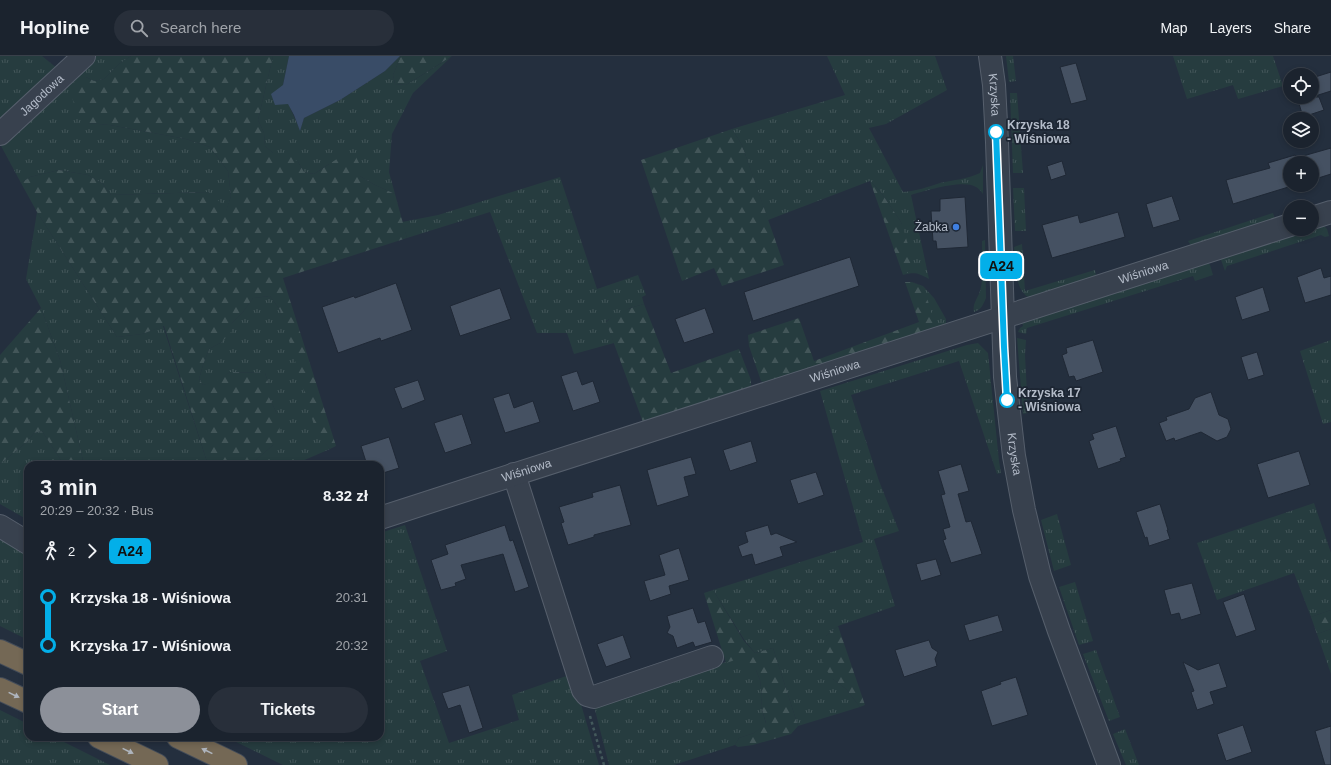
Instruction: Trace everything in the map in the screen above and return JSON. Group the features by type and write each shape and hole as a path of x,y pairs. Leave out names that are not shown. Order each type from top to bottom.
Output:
{"highway":[{"path":"0,651 24,662"},
{"path":"0,689 24,700"},
{"path":"107,741 157,765"},
{"path":"186,741 236,765"}],"street":[{"name":"Jagodowa","path":"0,134 84,56"},
{"name":"Krzyska","path":"990,56 994,85 997,142 1005,377 1011,436 1018,480 1031,543 1040,576 1109,765"},
{"path":"1319,216 1331,212"},
{"name":"Wiśniowa","path":"384,517 1283,227"},
{"path":"514,474 583,690 587,695 594,697 712,657"},
{"path":"0,526 24,541"}],"path":[{"path":"587,695 588,708 604,765"}],"green space":[{"path":"0,56 42,56 58,69 0,124"},
{"path":"92,56 131,56 119,64 104,79 94,81 86,77 88,123 110,125 186,139 210,147 228,171 231,196 226,212 208,192 111,195 103,184 88,175 59,170 30,177 21,183 0,144"},
{"path":"131,56 273,56 258,120 264,133 265,146 273,153 286,153 298,162 304,172 314,174 346,153 355,155 360,165 360,176 395,194 407,238 283,278 336,446 330,449 320,437 314,425 280,310 270,296 253,298 243,312 232,323 231,332 222,342 209,349 199,379 203,385 216,381 230,372 265,373 269,385 269,397 277,414 280,432 273,445 256,461 207,461 164,326 142,334 117,337 37,212 21,183 30,177 59,170 88,175 103,184 111,195 208,192 221,203 226,211 231,196 228,171 210,147 186,139 110,125 88,123 76,110 71,94 75,76 86,77 94,81 104,79 119,64"},
{"path":"273,56 289,56 283,85 288,103 300,130 304,118 340,100 385,71 400,56 393,75 395,84 406,85 451,57 413,93 392,134 389,172 395,194 360,176 360,165 329,164 314,174 304,172 298,162 273,153 265,146 264,133 258,120"},
{"path":"401,56 452,56 406,85 395,84 393,75"},
{"path":"827,56 935,56 947,90 886,124 869,128 903,192 917,190 975,175 980,173 983,165 983,194 976,187 962,184 944,186 911,195 929,279 922,275 916,274 903,275 910,270 901,222 880,191 870,181 768,220 742,145 732,129 845,95"},
{"path":"1006,56 1013,56 1016,81 1009,82"},
{"path":"1173,56 1273,56 1283,86 1238,99 1233,85 1187,99"},
{"path":"1010,93 1017,93 1023,173 1013,173"},
{"path":"732,129 742,145 784,265 722,286 714,268 682,281 641,160"},
{"path":"560,177 597,289 638,275 646,295 642,297 644,304 630,308 606,321 614,343 574,354 567,333 537,333 490,212 407,238 402,222 438,215"},
{"path":"870,181 880,191 901,222 911,254 910,270 903,275"},
{"path":"1013,188 1024,188 1026,231 1015,231"},
{"path":"37,212 117,337 142,334 163,326 207,461 83,461 60,360 41,308 26,279"},
{"path":"1273,213 1276,222 1194,250 1188,241"},
{"path":"1322,224 1327,229 1329,236 1319,236 1319,225"},
{"path":"1285,236 1318,236 1227,266 1225,271 1220,257"},
{"path":"985,240 986,298 980,309 974,312 974,304 981,286 982,241"},
{"path":"1022,244 1025,291 1095,270 1097,281 1033,300 1022,291 1017,277 1014,247"},
{"path":"1206,261 1210,265 1213,275 1195,281 1193,276 1027,328 1026,334 1018,332 1023,326 1022,321"},
{"path":"905,282 912,282 919,285 928,301 933,319 932,333 769,384 761,381 749,346 748,335 799,318 814,361 919,322"},
{"path":"912,282 923,286 934,298 946,319 946,328 932,333 919,285"},
{"path":"270,296 280,310 326,444 330,449 302,461 256,461 273,445 277,414 269,397 269,385 265,373 230,372 216,382 203,385 199,379 209,349 222,342 232,323 243,312 253,298"},
{"path":"644,304 671,373 739,349 751,380 751,389 644,425 606,322 619,313"},
{"path":"41,308 60,360 83,461 61,461 42,431 34,433 27,442 0,464 0,355"},
{"path":"1017,338 1026,340 1025,355 1028,413 1023,414"},
{"path":"1331,340 1331,422 1323,424 1300,351"},
{"path":"978,343 988,353 1001,473 997,474 959,361 851,395 879,481 899,531 874,539 895,606 838,626 826,636 833,679 846,689 860,707 798,726 773,648 755,653 745,641 713,590 863,542 820,391 967,345"},
{"path":"42,431 61,461 24,461 24,518 0,504 0,464 27,442 34,433"},
{"path":"1314,503 1331,553 1331,610 1311,617 1294,573 1217,600 1197,543"},
{"path":"1057,514 1071,565 1054,571 1041,520"},
{"path":"405,525 447,651 420,661 449,743 519,720 512,695 572,674 599,765 283,765 234,741 384,741 384,532"},
{"path":"0,540 24,551 24,638 0,626"},
{"path":"1075,582 1093,641 1079,645 1059,587"},
{"path":"713,590 744,641 755,653 773,648 798,726 791,734 753,745 738,747 735,745 739,738 754,733 766,723 761,706 762,696 760,680 756,670 746,665 744,657 726,663 704,593"},
{"path":"1331,610 1331,629 1317,634 1311,617"},
{"path":"838,626 865,705 860,707 846,689 833,679 824,667 821,651 826,636"},
{"path":"1331,629 1331,674 1317,634"},
{"path":"1096,650 1120,717 1109,721 1083,654"},
{"path":"744,656 756,670 760,680 762,696 761,706 766,724 754,733 739,738 735,745 674,765 609,765 594,706"},
{"path":"0,710 24,722 24,741 62,741 110,765 0,765"},
{"path":"1125,729 1139,765 1126,765 1113,734"}],"water":[{"path":"289,56 400,56 385,71 340,100 304,118 300,131 288,104 275,105 271,94 283,85"}],"building":[{"path":"1076,63 1087,100 1071,104 1060,67"},
{"path":"1331,72 1331,91 1319,95 1319,76"},
{"path":"1319,97 1324,110 1318,112 1302,112 1299,104 1319,104"},
{"path":"1331,148 1331,174 1319,178 1319,156 1303,156"},
{"path":"1283,159 1283,189 1233,204 1226,180 1270,168 1268,163"},
{"path":"1062,161 1066,175 1051,180 1047,166"},
{"path":"1172,196 1180,220 1153,228 1146,204"},
{"path":"965,197 968,247 937,249 936,241 933,241 931,211 940,211 940,199"},
{"path":"1118,212 1125,237 1052,258 1042,225 1078,215 1080,223"},
{"path":"850,257 859,286 753,321 744,292"},
{"path":"1321,268 1324,278 1331,276 1331,295 1305,303 1297,277"},
{"path":"396,283 412,330 381,341 380,338 338,353 322,307 354,296 355,298"},
{"path":"1263,287 1270,311 1242,320 1235,297"},
{"path":"500,288 511,319 460,336 450,306"},
{"path":"705,308 714,333 684,343 675,319"},
{"path":"1093,340 1103,372 1076,381 1074,376 1069,377 1062,355 1067,353 1066,348"},
{"path":"1257,352 1264,375 1248,380 1241,357"},
{"path":"577,371 582,385 593,381 600,402 573,411 561,376"},
{"path":"418,380 425,400 402,409 394,388"},
{"path":"1211,392 1219,415 1228,419 1231,429 1227,437 1217,441 1201,432 1175,441 1174,438 1166,441 1159,423 1167,420 1166,417 1189,409 1195,398"},
{"path":"509,393 514,408 533,401 540,422 505,433 493,398"},
{"path":"462,414 472,444 445,453 434,423"},
{"path":"1116,426 1126,457 1120,459 1121,461 1098,469 1089,441 1094,439 1092,434"},
{"path":"389,437 399,468 384,473 384,461 366,461 361,446"},
{"path":"751,441 757,462 730,471 723,450"},
{"path":"1299,451 1310,485 1268,498 1257,464"},
{"path":"691,457 696,474 684,477 689,496 657,506 647,470"},
{"path":"961,464 969,491 958,494 966,522 971,521 982,554 951,563 943,540 946,539 943,529 950,527 941,495 945,494 938,471"},
{"path":"816,472 824,495 798,504 790,480"},
{"path":"620,485 631,525 594,535 594,537 568,545 561,523 564,522 559,507 593,497 592,493"},
{"path":"1160,504 1170,539 1149,546 1147,537 1145,538 1136,512"},
{"path":"505,525 510,541 513,540 529,587 515,592 503,554 461,565 466,579 455,583 456,586 441,590 431,560 448,554 445,545"},
{"path":"768,525 771,535 776,533 797,542 780,547 783,556 755,565 752,554 742,557 738,546 748,542 745,532"},
{"path":"679,548 689,580 669,586 671,594 650,601 644,581 665,575 659,555"},
{"path":"936,559 941,575 921,581 916,564"},
{"path":"1192,583 1201,614 1181,620 1179,613 1171,615 1164,590"},
{"path":"1244,594 1256,630 1236,637 1223,602"},
{"path":"693,608 698,623 705,621 712,642 695,647 693,642 677,648 673,636 667,633 670,627 667,616"},
{"path":"998,615 1003,631 969,641 964,625"},
{"path":"623,635 631,658 606,667 597,644"},
{"path":"929,640 932,648 938,652 935,659 937,666 904,677 895,650"},
{"path":"1183,662 1198,670 1219,663 1227,687 1210,692 1214,704 1197,710 1191,692 1194,691"},
{"path":"1016,677 1028,715 992,726 981,691 1001,684 1000,682"},
{"path":"469,685 483,728 469,733 460,705 448,709 442,693"},
{"path":"1243,725 1252,752 1226,761 1217,734"},
{"path":"1331,726 1331,765 1325,765 1315,731"}],"bus line":[{"name":"A24","path":"996,132 1007,400"}],"place":[{"name":"Krzyska 18 - Wiśniowa","path":"996,132"},
{"name":"Żabka","path":"956,227"},
{"name":"Krzyska 17 - Wiśniowa","path":"1007,400"}]}
